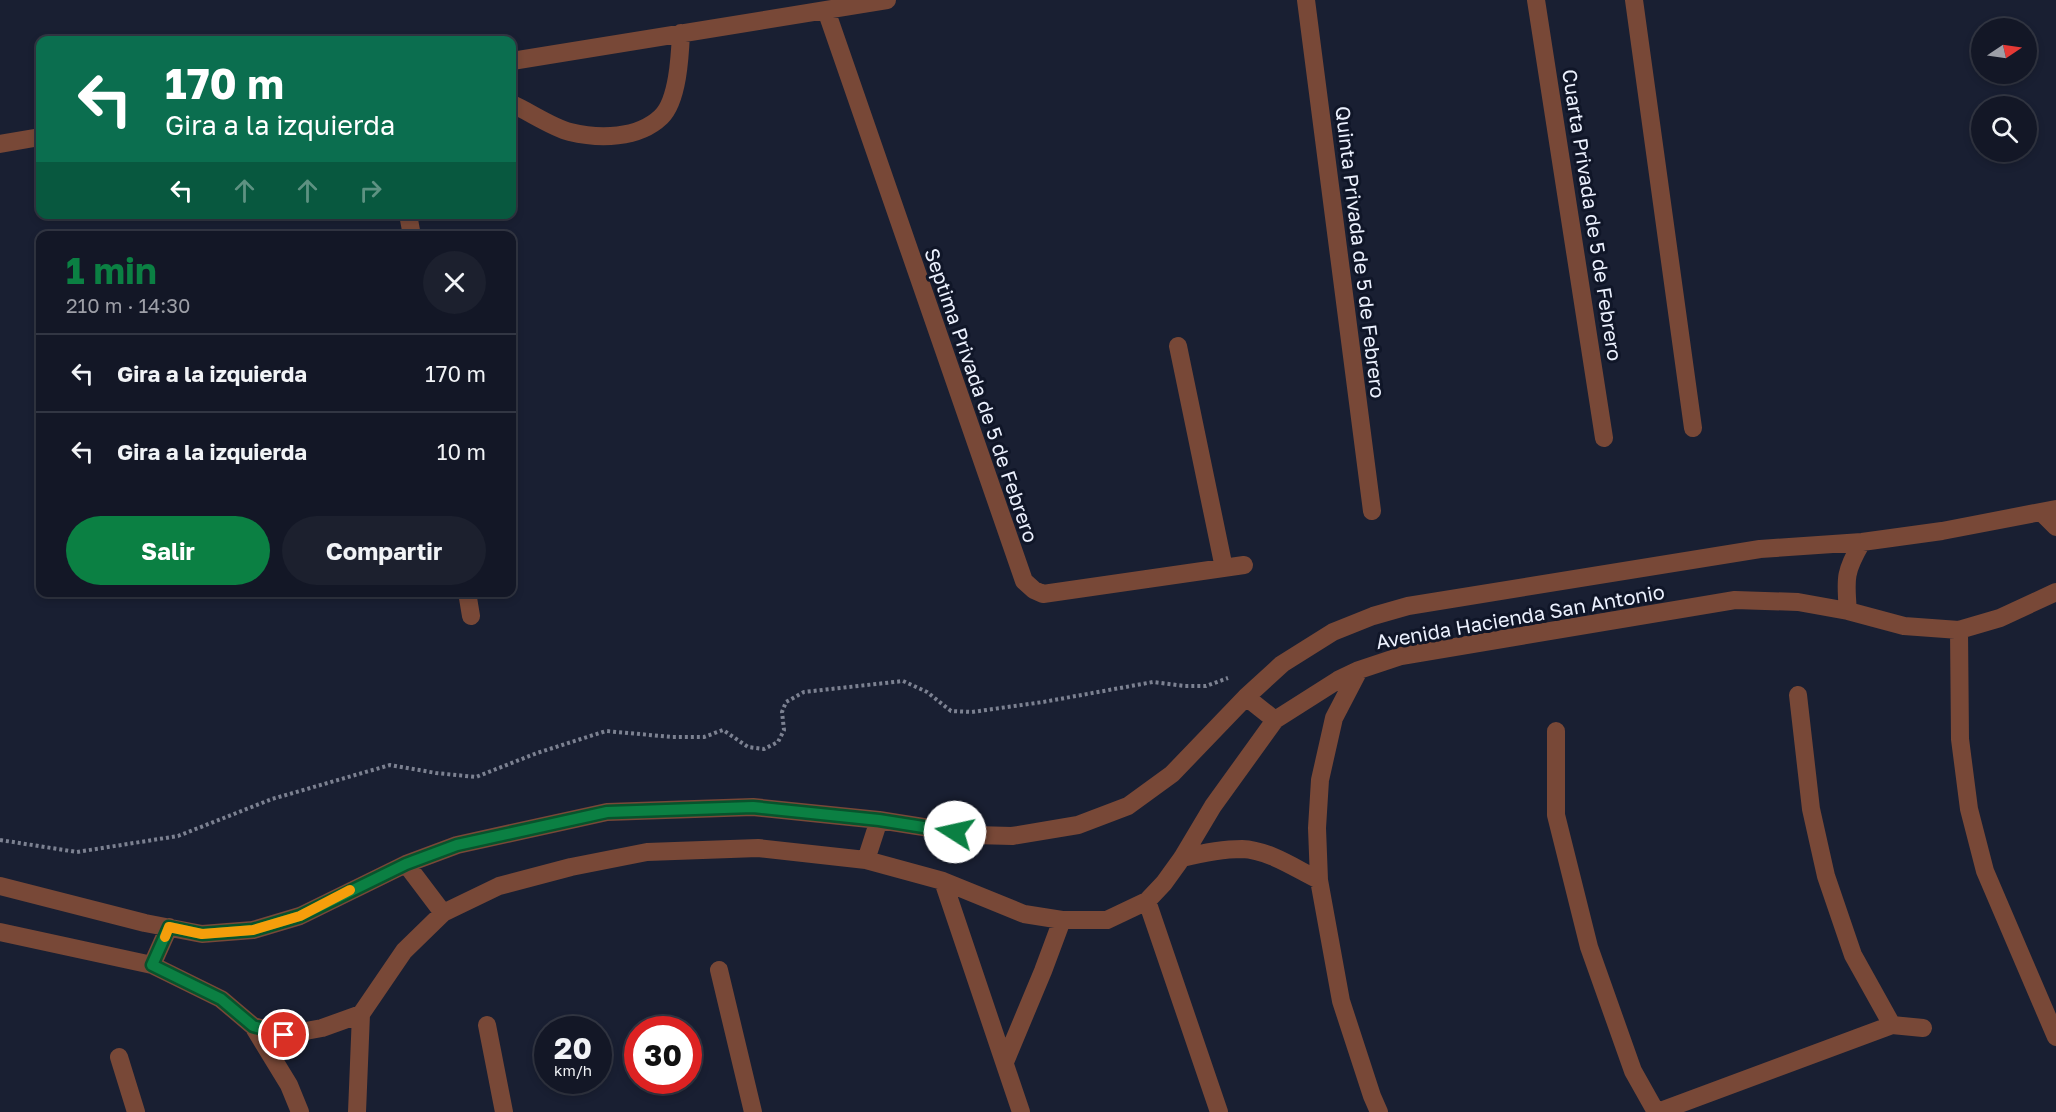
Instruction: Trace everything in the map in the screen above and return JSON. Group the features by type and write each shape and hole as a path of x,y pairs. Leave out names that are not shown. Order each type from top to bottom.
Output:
{"street":[{"path":"516,60 887,0"},
{"name":"Quinta Privada de 5 de Febrero","path":"1306,0 1372,511"},
{"name":"Cuarta Privada de 5 de Febrero","path":"1536,0 1604,438"},
{"path":"1634,0 1693,428"},
{"name":"Septima Privada de 5 de Febrero","path":"826,10 1024,581 1043,594 1244,565"},
{"path":"516,106 567,132 600,137 624,135 646,126 663,116 672,98 679,72 681,33"},
{"path":"0,144 36,138"},
{"path":"1178,346 1224,568"},
{"path":"2048,511 2056,528"},
{"name":"Avenida Hacienda San Antonio","path":"0,886 145,923 202,934 253,930 300,916 406,864 457,845 607,812 753,807 879,820 974,835 1012,837 1078,825 1128,806 1172,774 1246,697 1282,664 1333,632 1374,616 1408,606 1760,549 1862,542 1942,531 2048,511"},
{"path":"1848,611 1846,588 1849,564 1862,542"},
{"name":"Avenida Hacienda San Antonio","path":"361,1014 404,951 443,913 499,886 571,867 647,852 758,848 866,860 943,881 1024,914 1062,920 1107,920 1147,901 1182,858 1212,806 1275,720 1338,680 1359,670 1401,656 1735,600 1798,602 1848,611 1904,626 1959,630 2000,618 2056,592"},
{"path":"468,597 471,616"},
{"path":"1959,630 1960,739 1969,809 1984,871 2056,1037"},
{"path":"1359,670 1334,718 1320,780 1317,828 1319,880 1341,1001 1379,1112"},
{"path":"1798,695 1811,809 1826,876 1853,956 1892,1025"},
{"path":"1246,697 1275,720"},
{"path":"1556,731 1556,816 1589,947 1633,1071 1657,1112 1892,1025 1923,1028"},
{"path":"866,860 879,820"},
{"path":"1182,858 1214,851 1244,849 1272,857 1319,880"},
{"path":"406,864 443,913"},
{"path":"943,881 1021,1112"},
{"path":"1147,901 1219,1112"},
{"path":"1005,1062 1044,971 1062,920"},
{"path":"152,965 169,927"},
{"path":"0,932 152,965 221,999 253,1026 289,1085 300,1112"},
{"path":"719,970 753,1112"},
{"path":"253,1026 284,1035 322,1028 361,1014 357,1112"},
{"path":"487,1025 504,1112"},
{"path":"119,1057 136,1112"}],"path":[{"path":"0,840 77,852 178,836 272,799 390,765 476,777 537,753 606,731 636,732 672,738 704,737 723,730 748,747 764,749 778,742 784,730 782,712 786,702 804,692 903,681 927,692 951,711 972,712 1153,682 1206,686 1227,677 1246,697"}],"slow traffic":[{"path":"165,937 169,927 202,934 253,930 300,916 350,890"}],"route":[{"path":"284,1035 253,1026 221,999 152,965 169,927 202,934 253,930 300,916 406,864 457,845 607,812 753,807 879,820 955,832"}]}
